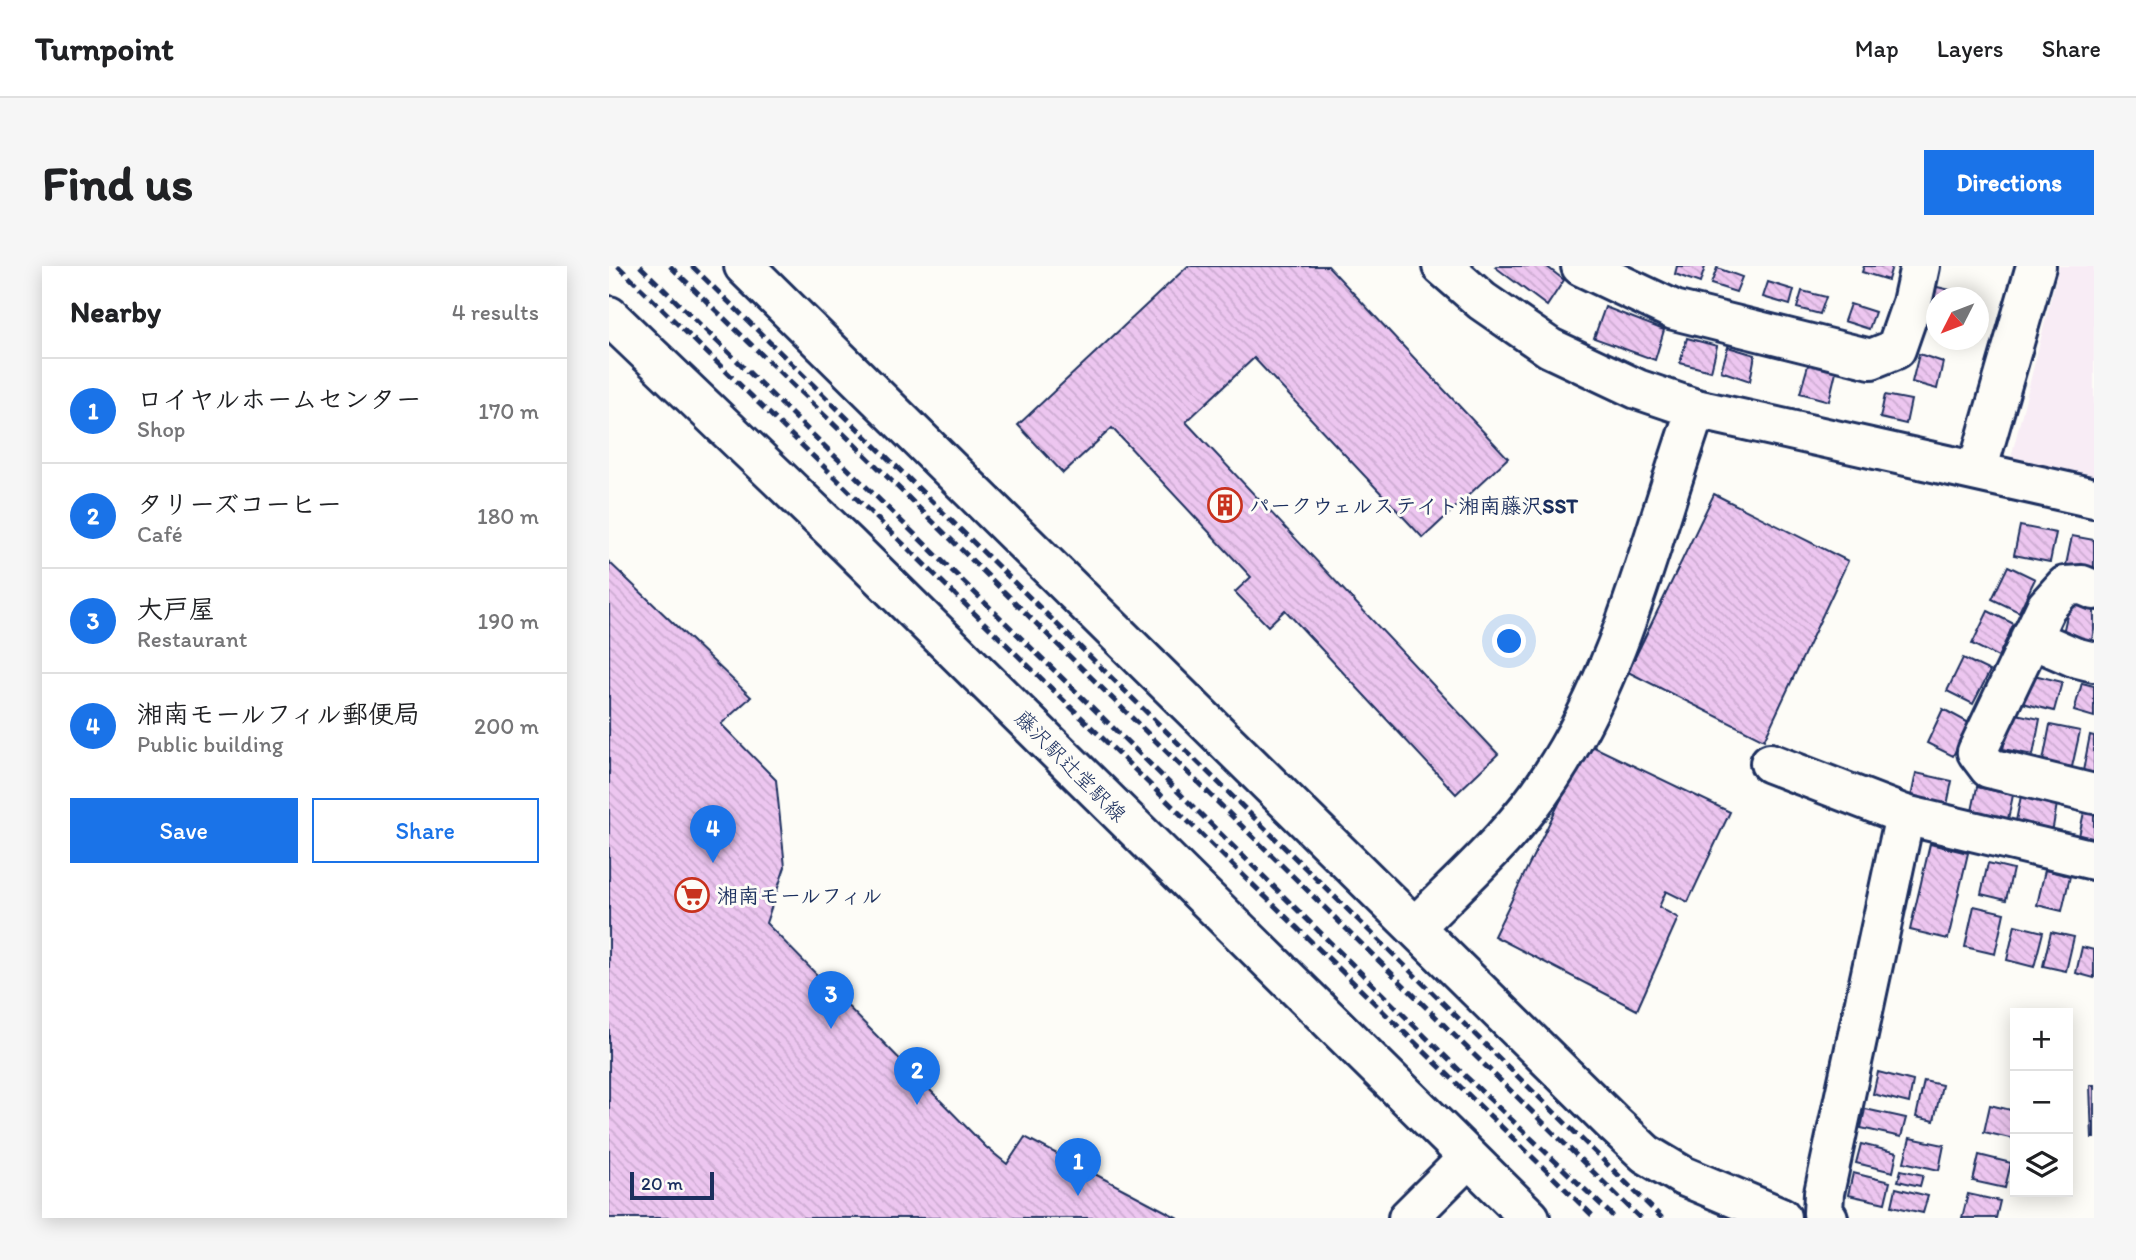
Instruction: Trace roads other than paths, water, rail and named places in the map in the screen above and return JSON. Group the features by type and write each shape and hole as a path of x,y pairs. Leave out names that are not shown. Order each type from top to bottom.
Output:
{"street":[{"path":"744,266 1646,1154 1683,1177 1779,1217 1832,1216 1824,1193 1905,814"},
{"path":"1442,266 1482,301 1550,348 1637,389 1696,409 2094,498"},
{"path":"1581,266 1674,310 1871,359 1896,349 1912,303 1920,266"},
{"path":"1977,471 2036,266"},
{"name":"藤沢駅辻堂駅線","path":"609,316 847,544 1530,1218"},
{"path":"1415,927 1512,827 1550,780 1584,721 1613,658 1636,594 1696,409"},
{"path":"2094,590 2082,585 2065,586 2046,607 1977,752 1989,768 2094,794"},
{"path":"2030,638 2074,657 2094,662"},
{"path":"1770,763 1905,814 2094,860"},
{"path":"1408,1218 1468,1158"}],"railway":[{"path":"618,266 1595,1218"},
{"path":"640,266 1457,1068 1615,1218"},
{"path":"670,266 1640,1218"},
{"path":"692,266 1662,1218"}],"place":[{"name":"パークウェルステイト湘南藤沢SST","path":"1225,505"},
{"name":"湘南モールフィル郵便局","path":"713,863"},
{"name":"湘南モールフィル","path":"692,895"},
{"name":"大戸屋","path":"831,1029"},
{"name":"タリーズコーヒー","path":"917,1105"},
{"name":"ロイヤルホームセンター","path":"1078,1196"}]}
